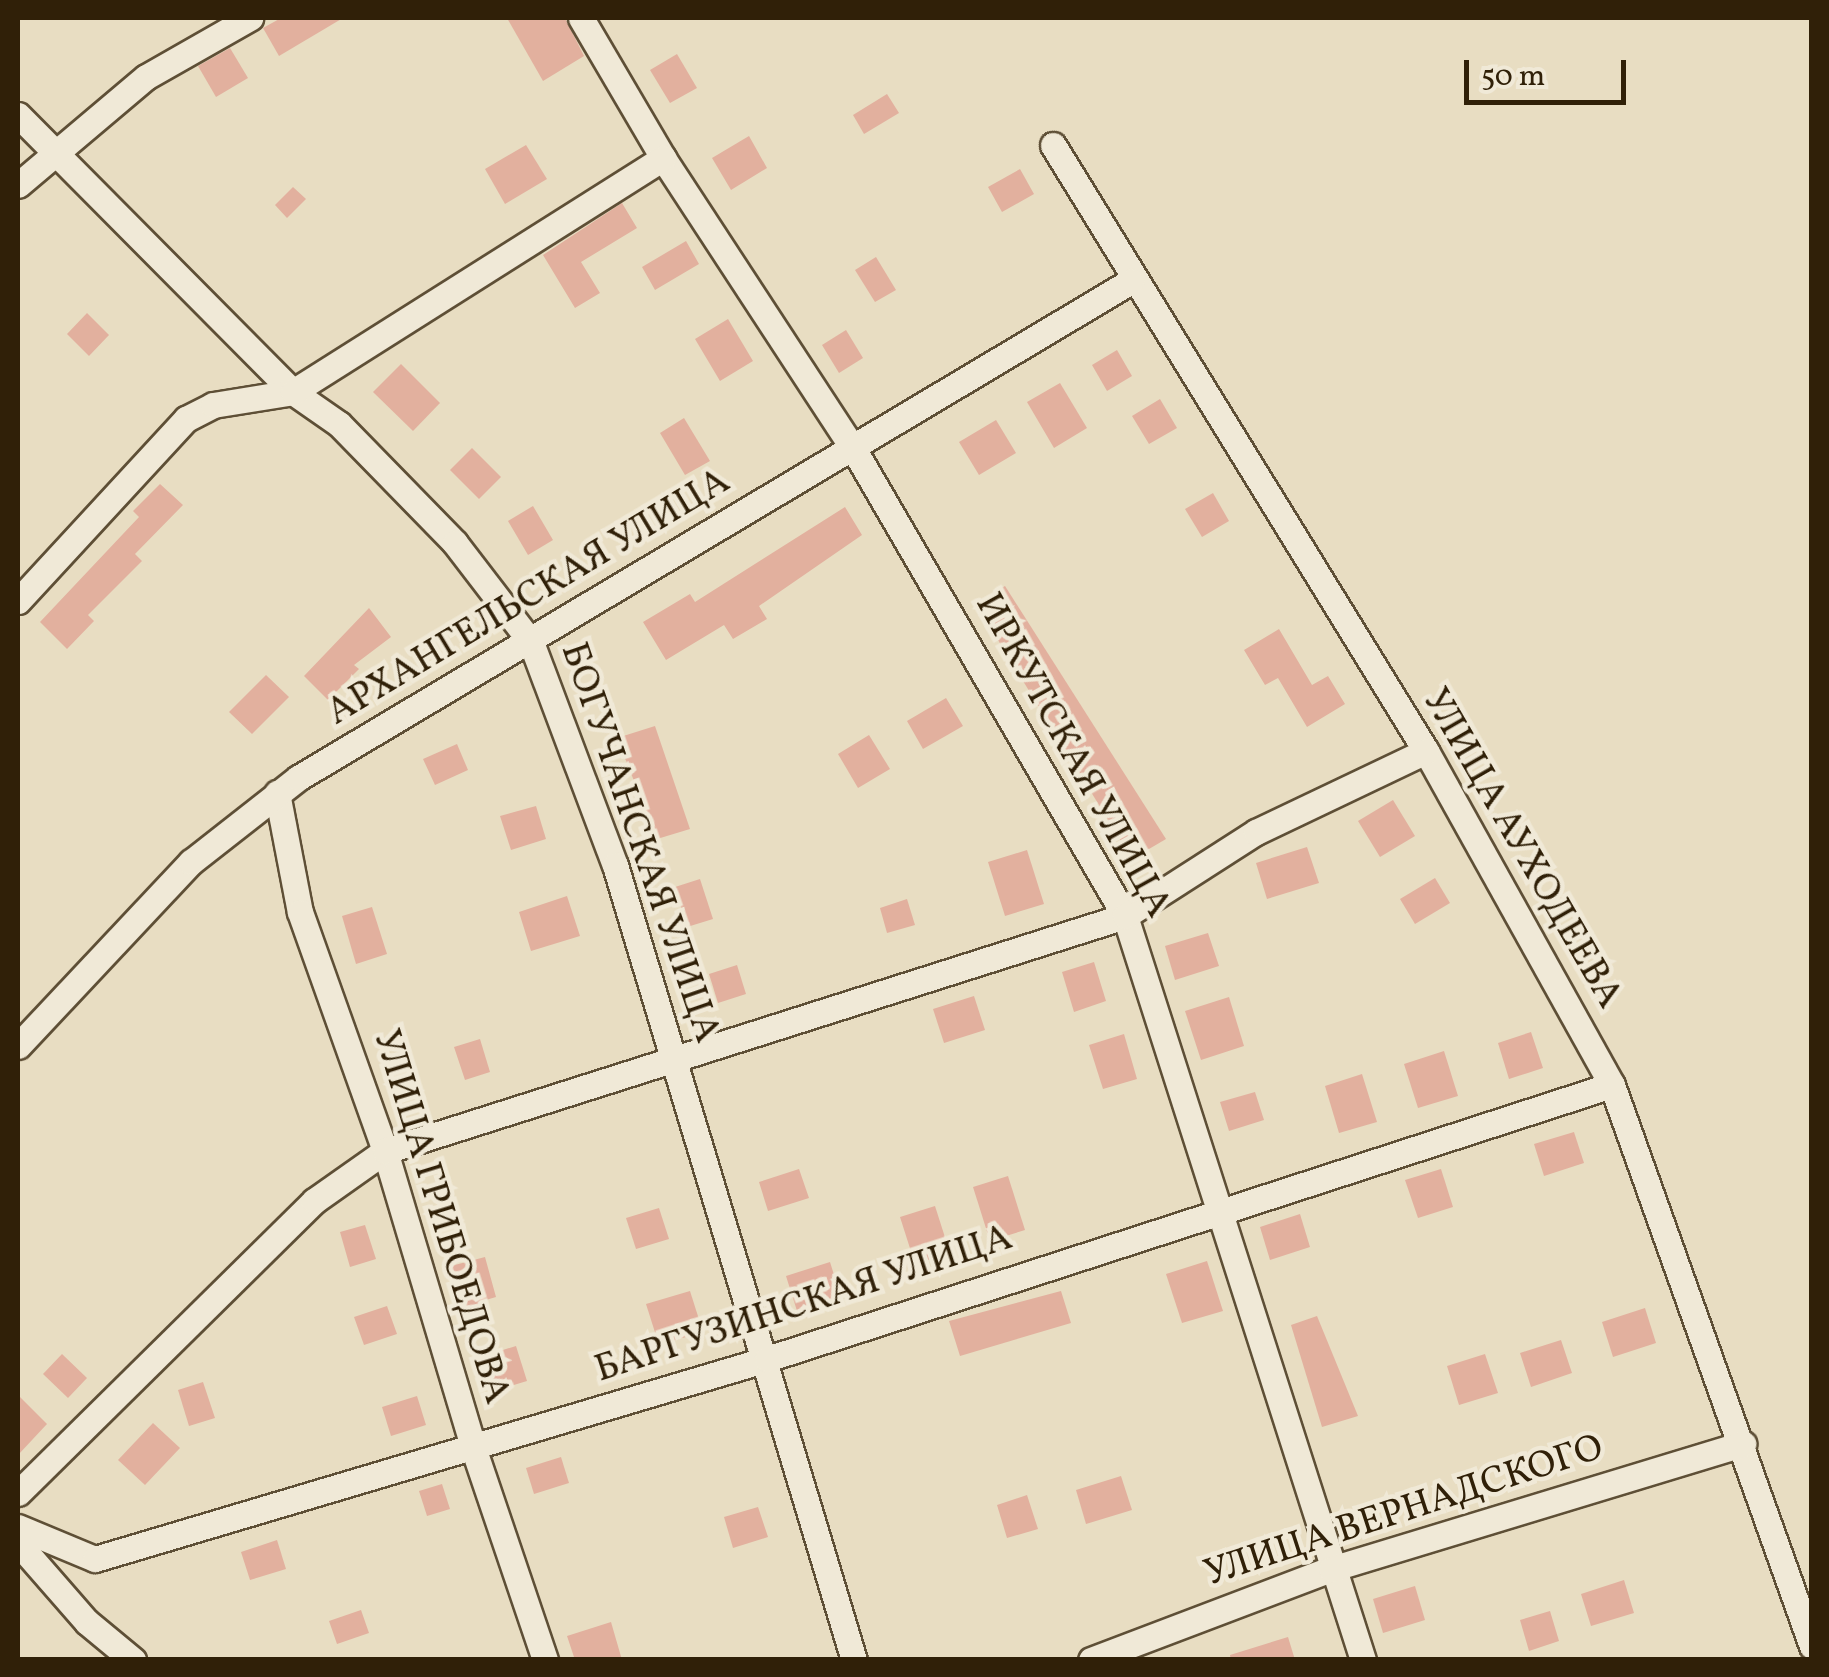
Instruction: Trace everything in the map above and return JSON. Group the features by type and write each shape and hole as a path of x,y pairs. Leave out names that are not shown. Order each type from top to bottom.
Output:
{"street":[{"path":"18,185 52,150 146,77 250,18"},
{"name":"ИРКУТСКАЯ УЛИЦА","path":"581,18 663,158 854,448 1125,916 1363,1660"},
{"name":"БОГУЧАНСКАЯ УЛИЦА","path":"18,116 293,392 339,424 455,543 532,642 615,866 768,1359 854,1660"},
{"name":"УЛИЦА АУХОДЕЕВА","path":"1053,144 1131,281 1426,752 1612,1085 1812,1646"},
{"path":"18,601 186,419 213,404 293,392 663,158"},
{"name":"АРХАНГЕЛЬСКАЯ УЛИЦА","path":"18,1046 191,862 277,793 1131,281"},
{"path":"18,1494 314,1201 385,1150 1125,916 1256,832 1426,752"},
{"name":"УЛИЦА ГРИБОЕДОВА","path":"277,793 300,912 385,1150 473,1448 545,1660"},
{"name":"БАРГУЗИНСКАЯ УЛИЦА","path":"18,1527 95,1560 768,1359 1612,1085"},
{"name":"УЛИЦА ВЕРНАДСКОГО","path":"1091,1660 1331,1569 1743,1444"},
{"path":"18,1544 87,1622 134,1660"}],"building":[{"path":"281,18 343,18 279,56 263,28"},
{"path":"507,18 565,18 584,56 543,81"},
{"path":"230,48 248,78 216,97 198,66"},
{"path":"677,54 697,88 670,103 650,70"},
{"path":"887,94 899,113 864,134 853,115"},
{"path":"749,136 767,168 731,190 712,158"},
{"path":"526,145 547,179 505,204 485,169"},
{"path":"1020,169 1034,194 1002,212 988,187"},
{"path":"293,187 306,199 287,218 275,205"},
{"path":"622,203 637,228 581,262 600,293 575,308 543,255"},
{"path":"686,241 699,264 655,290 642,267"},
{"path":"876,257 896,290 875,302 855,270"},
{"path":"87,313 109,335 89,356 67,334"},
{"path":"728,319 753,361 720,381 695,339"},
{"path":"846,330 863,358 839,373 822,345"},
{"path":"1117,350 1132,376 1107,391 1092,365"},
{"path":"401,364 440,403 413,431 373,392"},
{"path":"1060,383 1087,428 1054,448 1027,402"},
{"path":"1160,399 1177,428 1149,444 1132,416"},
{"path":"684,418 710,461 685,475 660,433"},
{"path":"996,420 1016,453 979,475 959,442"},
{"path":"472,448 501,477 479,499 450,470"},
{"path":"160,484 183,505 135,554 142,561 88,615 94,621 67,649 40,622 139,517 133,511"},
{"path":"1213,493 1229,521 1202,537 1185,509"},
{"path":"533,506 553,540 528,555 508,521"},
{"path":"845,507 862,535 759,606 767,619 733,639 724,625 666,660 643,622 690,594 695,602"},
{"path":"1005,586 1166,839 1132,859 976,604"},
{"path":"369,608 391,637 354,665 359,669 328,700 304,676"},
{"path":"1279,629 1312,685 1328,676 1345,704 1307,727 1278,678 1265,685 1244,650"},
{"path":"266,675 289,697 252,734 229,712"},
{"path":"946,698 963,726 923,749 907,721"},
{"path":"655,726 690,829 657,839 617,738"},
{"path":"869,735 890,769 858,788 838,754"},
{"path":"457,744 468,770 435,785 423,759"},
{"path":"1393,800 1415,836 1380,857 1358,821"},
{"path":"536,806 546,839 511,850 500,816"},
{"path":"1307,847 1319,883 1267,899 1256,863"},
{"path":"1027,850 1044,904 1005,916 988,862"},
{"path":"1435,878 1450,903 1415,924 1400,899"},
{"path":"700,879 713,919 687,927 675,887"},
{"path":"567,896 580,936 531,951 519,912"},
{"path":"907,899 915,925 887,933 880,908"},
{"path":"372,907 387,954 356,964 342,916"},
{"path":"1208,933 1219,966 1175,980 1165,946"},
{"path":"1094,962 1106,1001 1074,1012 1062,972"},
{"path":"737,965 746,994 718,1003 709,974"},
{"path":"974,996 985,1030 944,1043 933,1009"},
{"path":"1229,997 1244,1046 1201,1060 1185,1011"},
{"path":"1531,1032 1543,1068 1509,1079 1498,1043"},
{"path":"1124,1034 1137,1079 1103,1089 1089,1045"},
{"path":"480,1039 490,1072 465,1080 454,1047"},
{"path":"1444,1051 1458,1096 1418,1108 1404,1064"},
{"path":"1362,1074 1377,1122 1339,1133 1325,1086"},
{"path":"1255,1092 1264,1120 1229,1131 1220,1102"},
{"path":"1574,1132 1584,1163 1544,1176 1534,1144"},
{"path":"799,1169 809,1198 768,1211 759,1182"},
{"path":"1441,1169 1453,1207 1418,1218 1405,1180"},
{"path":"1008,1176 1025,1230 990,1241 973,1187"},
{"path":"935,1206 950,1253 915,1264 900,1217"},
{"path":"659,1208 669,1239 636,1249 626,1218"},
{"path":"1300,1214 1310,1247 1270,1260 1260,1227"},
{"path":"365,1225 376,1259 350,1267 340,1232"},
{"path":"485,1257 496,1297 479,1302 482,1313 465,1318 451,1266"},
{"path":"1207,1261 1223,1311 1182,1323 1166,1274"},
{"path":"830,1262 841,1297 797,1311 786,1276"},
{"path":"690,1291 703,1332 659,1345 646,1304"},
{"path":"1061,1291 1071,1323 960,1356 949,1321"},
{"path":"387,1306 397,1334 364,1345 354,1317"},
{"path":"1645,1308 1656,1343 1613,1357 1602,1322"},
{"path":"1317,1316 1358,1416 1322,1427 1291,1325"},
{"path":"1561,1340 1572,1373 1531,1387 1520,1353"},
{"path":"516,1346 527,1381 491,1392 480,1357"},
{"path":"62,1354 87,1378 68,1398 43,1374"},
{"path":"1485,1354 1498,1393 1459,1405 1447,1366"},
{"path":"203,1382 215,1418 189,1426 178,1390"},
{"path":"18,1395 47,1424 18,1455"},
{"path":"417,1396 426,1425 391,1436 382,1407"},
{"path":"153,1423 180,1448 145,1485 118,1460"},
{"path":"561,1457 569,1483 534,1494 526,1468"},
{"path":"1121,1476 1132,1510 1086,1524 1076,1490"},
{"path":"442,1484 450,1509 427,1516 419,1491"},
{"path":"1027,1495 1038,1529 1007,1538 997,1505"},
{"path":"758,1507 768,1537 733,1548 724,1517"},
{"path":"277,1540 286,1569 250,1580 241,1552"},
{"path":"1624,1580 1634,1613 1591,1626 1581,1594"},
{"path":"1415,1586 1425,1620 1383,1633 1373,1599"},
{"path":"361,1610 369,1633 337,1644 329,1621"},
{"path":"1550,1611 1559,1641 1529,1651 1520,1620"},
{"path":"611,1622 622,1660 575,1660 567,1636"},
{"path":"1288,1637 1295,1660 1231,1660 1230,1655"}]}
